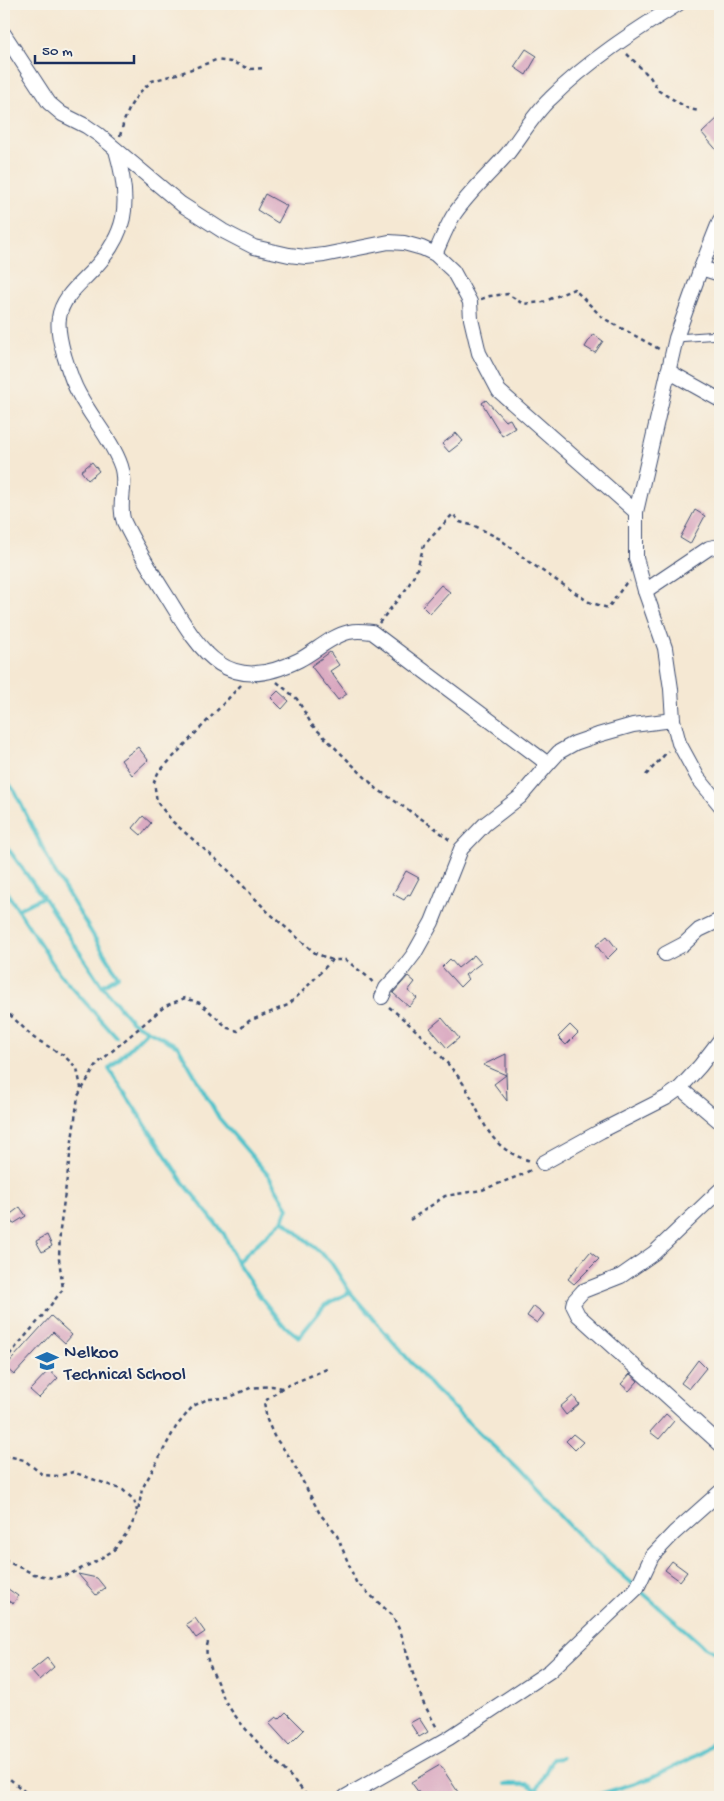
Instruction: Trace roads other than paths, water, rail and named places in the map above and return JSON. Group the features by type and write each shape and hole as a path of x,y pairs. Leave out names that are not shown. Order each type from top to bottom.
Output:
{"street":[{"path":"435,254 454,216 464,201 507,153 548,100 578,73 617,44 678,4"},
{"path":"4,34 55,110 86,126 189,210 228,234 254,247 306,257 389,242 404,243 435,254 453,271 470,302 471,319 479,353 499,391 636,512"},
{"path":"116,150 125,198 125,212 121,229 105,258 75,288 61,310 59,318 61,346 79,395 122,468 124,489 121,515 130,536 201,649 211,659 229,669 244,673 259,673 290,665 349,632 372,632 480,715 548,764"},
{"path":"720,220 676,338 636,512 636,558 667,657 673,720 679,743 698,778 720,805"},
{"path":"701,268 720,274"},
{"path":"668,371 720,400"},
{"path":"645,591 709,548 720,546"},
{"path":"382,997 386,988 414,954 432,922 461,849 485,824 520,797 559,752 575,743 633,725 673,720"},
{"path":"665,954 684,944 699,930 720,920"},
{"path":"543,1163 627,1116 666,1098 680,1088 720,1040"},
{"path":"680,1088 720,1122"},
{"path":"720,1190 654,1253 621,1276 583,1291 574,1301 573,1305 578,1315 720,1444"},
{"path":"345,1797 449,1738 550,1670 637,1588 652,1556 674,1533 720,1492"}],"lane":[{"path":"676,338 720,335"}],"waterway":[{"path":"4,777 15,792 54,871 118,976 102,986"},
{"path":"4,843 43,897 102,986 132,1022 178,1046 219,1118 268,1175 288,1208 283,1220"},
{"path":"4,888 59,973 116,1037"},
{"path":"18,909 43,897"},
{"path":"147,1031 109,1069 183,1182 224,1234 237,1262 281,1323 299,1337 325,1305 350,1292 434,1389 518,1470 583,1540 703,1646 720,1655"},
{"path":"237,1262 283,1220 330,1261 350,1292"},
{"path":"591,1797 651,1778 700,1754 720,1736"},
{"path":"533,1797 552,1759 561,1758"},
{"path":"505,1784 528,1784 546,1797"}],"place":[{"name":"Nelkoo Technical School","path":"47,1361"}]}
